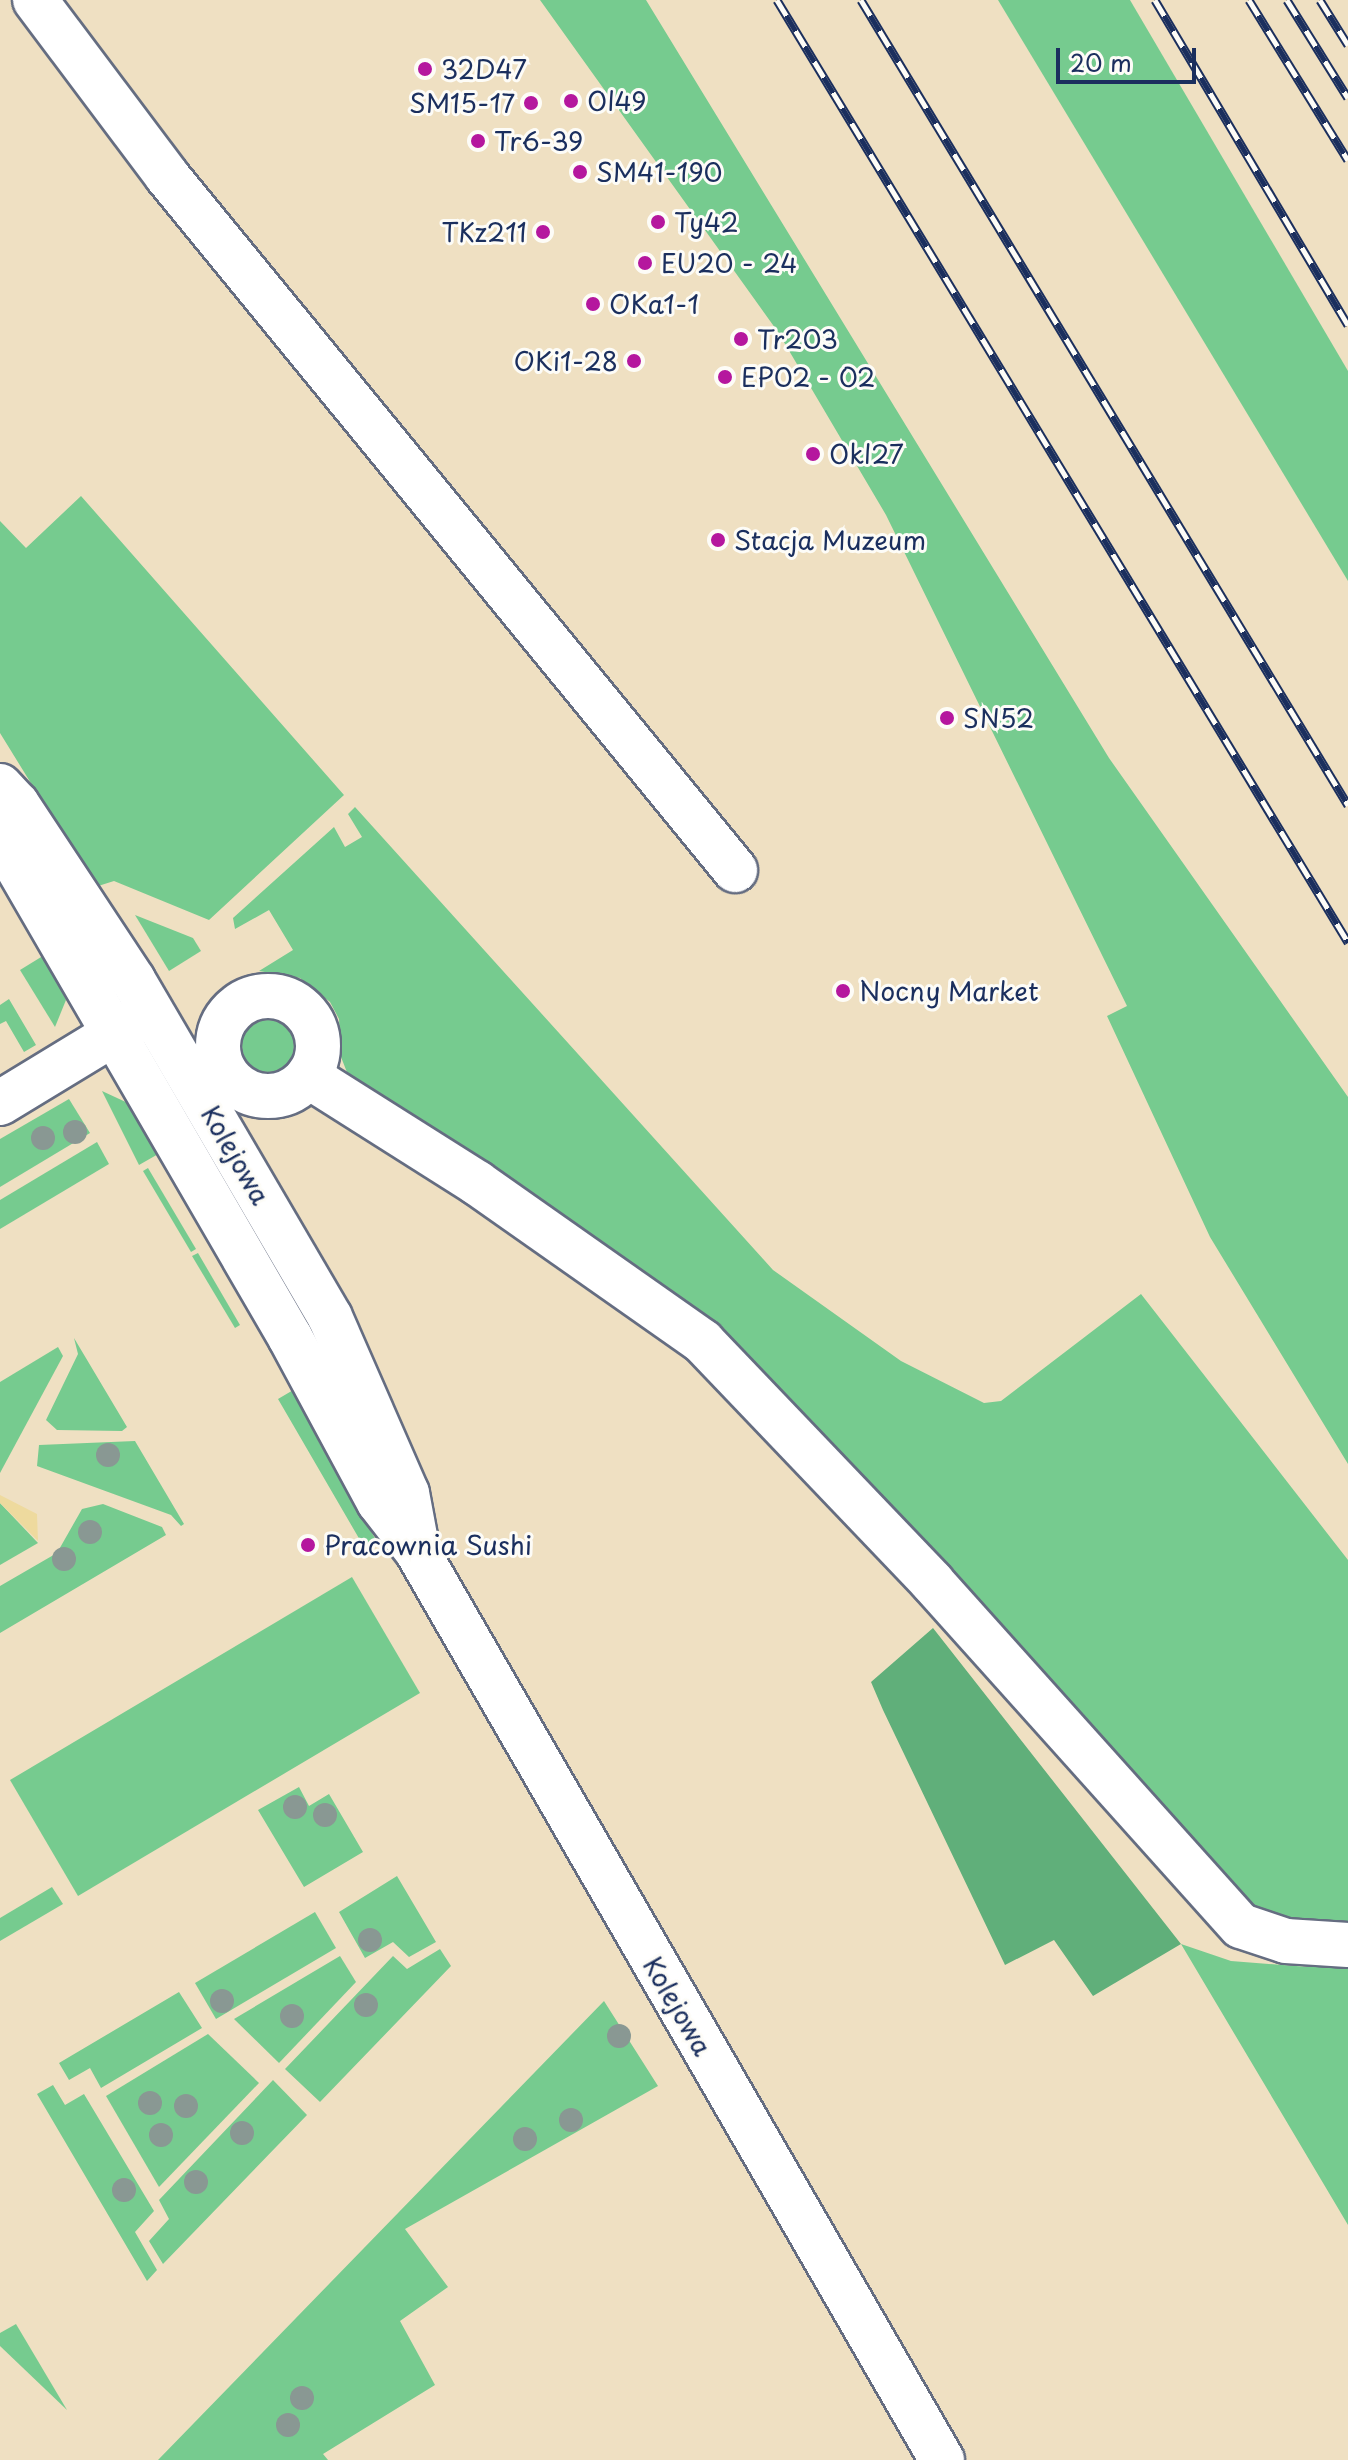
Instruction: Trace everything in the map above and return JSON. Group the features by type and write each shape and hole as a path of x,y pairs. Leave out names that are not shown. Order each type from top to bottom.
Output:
{"street":[{"path":"35,0 167,176 735,870"},
{"name":"Kolejowa","path":"0,786 75,888 151,1012 207,1074 347,1348 407,1493 417,1551"},
{"name":"Kolejowa","path":"0,837 290,1337 379,1502 417,1551 942,2460"},
{"path":"267,996 284,998 311,1020 317,1057 308,1076 292,1090 271,1096 250,1093 207,1074 221,1026 244,1001 267,996"},
{"path":"0,1103 151,1012"},
{"path":"308,1076 477,1183 703,1342 932,1582 1241,1926 1286,1941 1344,1952"}],"green space":[{"path":"540,0 646,0 1109,758 1348,1097 1348,1464 1210,1237 1107,1016 1127,1006 886,515 778,332"},
{"path":"998,0 1130,0 1348,371 1348,581"},
{"path":"81,496 344,795 209,920 114,881 95,887 0,733 0,521 26,548"},
{"path":"355,807 773,1270 901,1361 984,1403 1001,1401 1141,1294 1348,1560 1348,1927 1323,1929 1259,1911 1227,1888 764,1378 350,1080 341,1057 339,1019 330,1002 300,978 259,971 293,950 269,910 235,929 233,918 334,827 345,847 362,837 348,814"},
{"path":"135,915 193,938 201,951 169,971"},
{"path":"46,954 66,1000 55,1027 20,970"},
{"path":"9,999 36,1045 24,1052 6,1021 0,1024 0,1005"},
{"path":"268,1020 287,1027 294,1046 287,1065 268,1072 249,1065 242,1046 249,1027"},
{"path":"102,1091 130,1104 160,1153 139,1165"},
{"path":"69,1099 90,1133 0,1187 0,1139"},
{"path":"97,1142 109,1164 0,1229 0,1200"},
{"path":"148,1168 196,1249 191,1252 143,1171"},
{"path":"198,1253 240,1325 235,1328 192,1256"},
{"path":"74,1338 127,1427 122,1431 57,1430 46,1420 78,1354"},
{"path":"58,1347 63,1356 0,1473 0,1382"},
{"path":"295,1389 320,1444 376,1540 364,1547 278,1399"},
{"path":"135,1441 184,1524 181,1526 171,1515 37,1466 39,1445"},
{"path":"0,1503 38,1543 0,1565"},
{"path":"103,1504 162,1527 166,1535 0,1633 0,1586 57,1553 82,1509"},
{"path":"352,1577 420,1693 78,1896 10,1780"},
{"path":"933,1628 1181,1944 1093,1996 1054,1940 1005,1965 871,1682"},
{"path":"299,1787 309,1806 329,1794 363,1852 304,1887 258,1810"},
{"path":"397,1876 436,1942 409,1957 393,1942 365,1958 339,1912"},
{"path":"52,1887 63,1904 0,1941 0,1918"},
{"path":"315,1912 336,1948 216,2019 195,1983"},
{"path":"1181,1944 1231,1961 1309,1967 1348,1963 1348,2225"},
{"path":"440,1949 451,1966 320,2102 285,2069 393,1956 407,1969"},
{"path":"340,1956 356,1982 279,2063 234,2019"},
{"path":"179,1992 202,2028 101,2088 90,2068 69,2080 59,2063"},
{"path":"604,2001 658,2086 405,2229 448,2287 400,2321 435,2385 323,2454 328,2460 158,2460"},
{"path":"208,2034 259,2083 159,2187 106,2096"},
{"path":"273,2080 307,2115 163,2264 149,2241 169,2219 159,2200"},
{"path":"53,2085 65,2105 84,2094 154,2211 135,2232 157,2270 147,2281 37,2094"},
{"path":"16,2324 67,2410 0,2346 0,2333"}],"sand":[{"path":"0,1495 37,1514 38,1541 0,1503"}],"railway":[{"path":"777,0 1348,942"},
{"path":"861,0 1348,805"},
{"path":"1155,0 1348,325"},
{"path":"1249,0 1348,160"},
{"path":"1287,0 1348,98"},
{"path":"1320,0 1348,45"}],"place":[{"name":"32D47","path":"425,69"},
{"name":"Ol49","path":"571,101"},
{"name":"SM15-17","path":"531,103"},
{"name":"Tr6-39","path":"478,141"},
{"name":"SM41-190","path":"580,172"},
{"name":"Ty42","path":"658,222"},
{"name":"TKz211","path":"543,232"},
{"name":"EU20 - 24","path":"645,263"},
{"name":"OKa1-1","path":"593,304"},
{"name":"Tr203","path":"741,339"},
{"name":"OKi1-28","path":"634,361"},
{"name":"EP02 - 02","path":"725,377"},
{"name":"Okl27","path":"813,454"},
{"name":"Stacja Muzeum","path":"718,540"},
{"name":"SN52","path":"947,718"},
{"name":"Nocny Market","path":"843,991"},
{"name":"Pracownia Sushi","path":"308,1545"}]}
